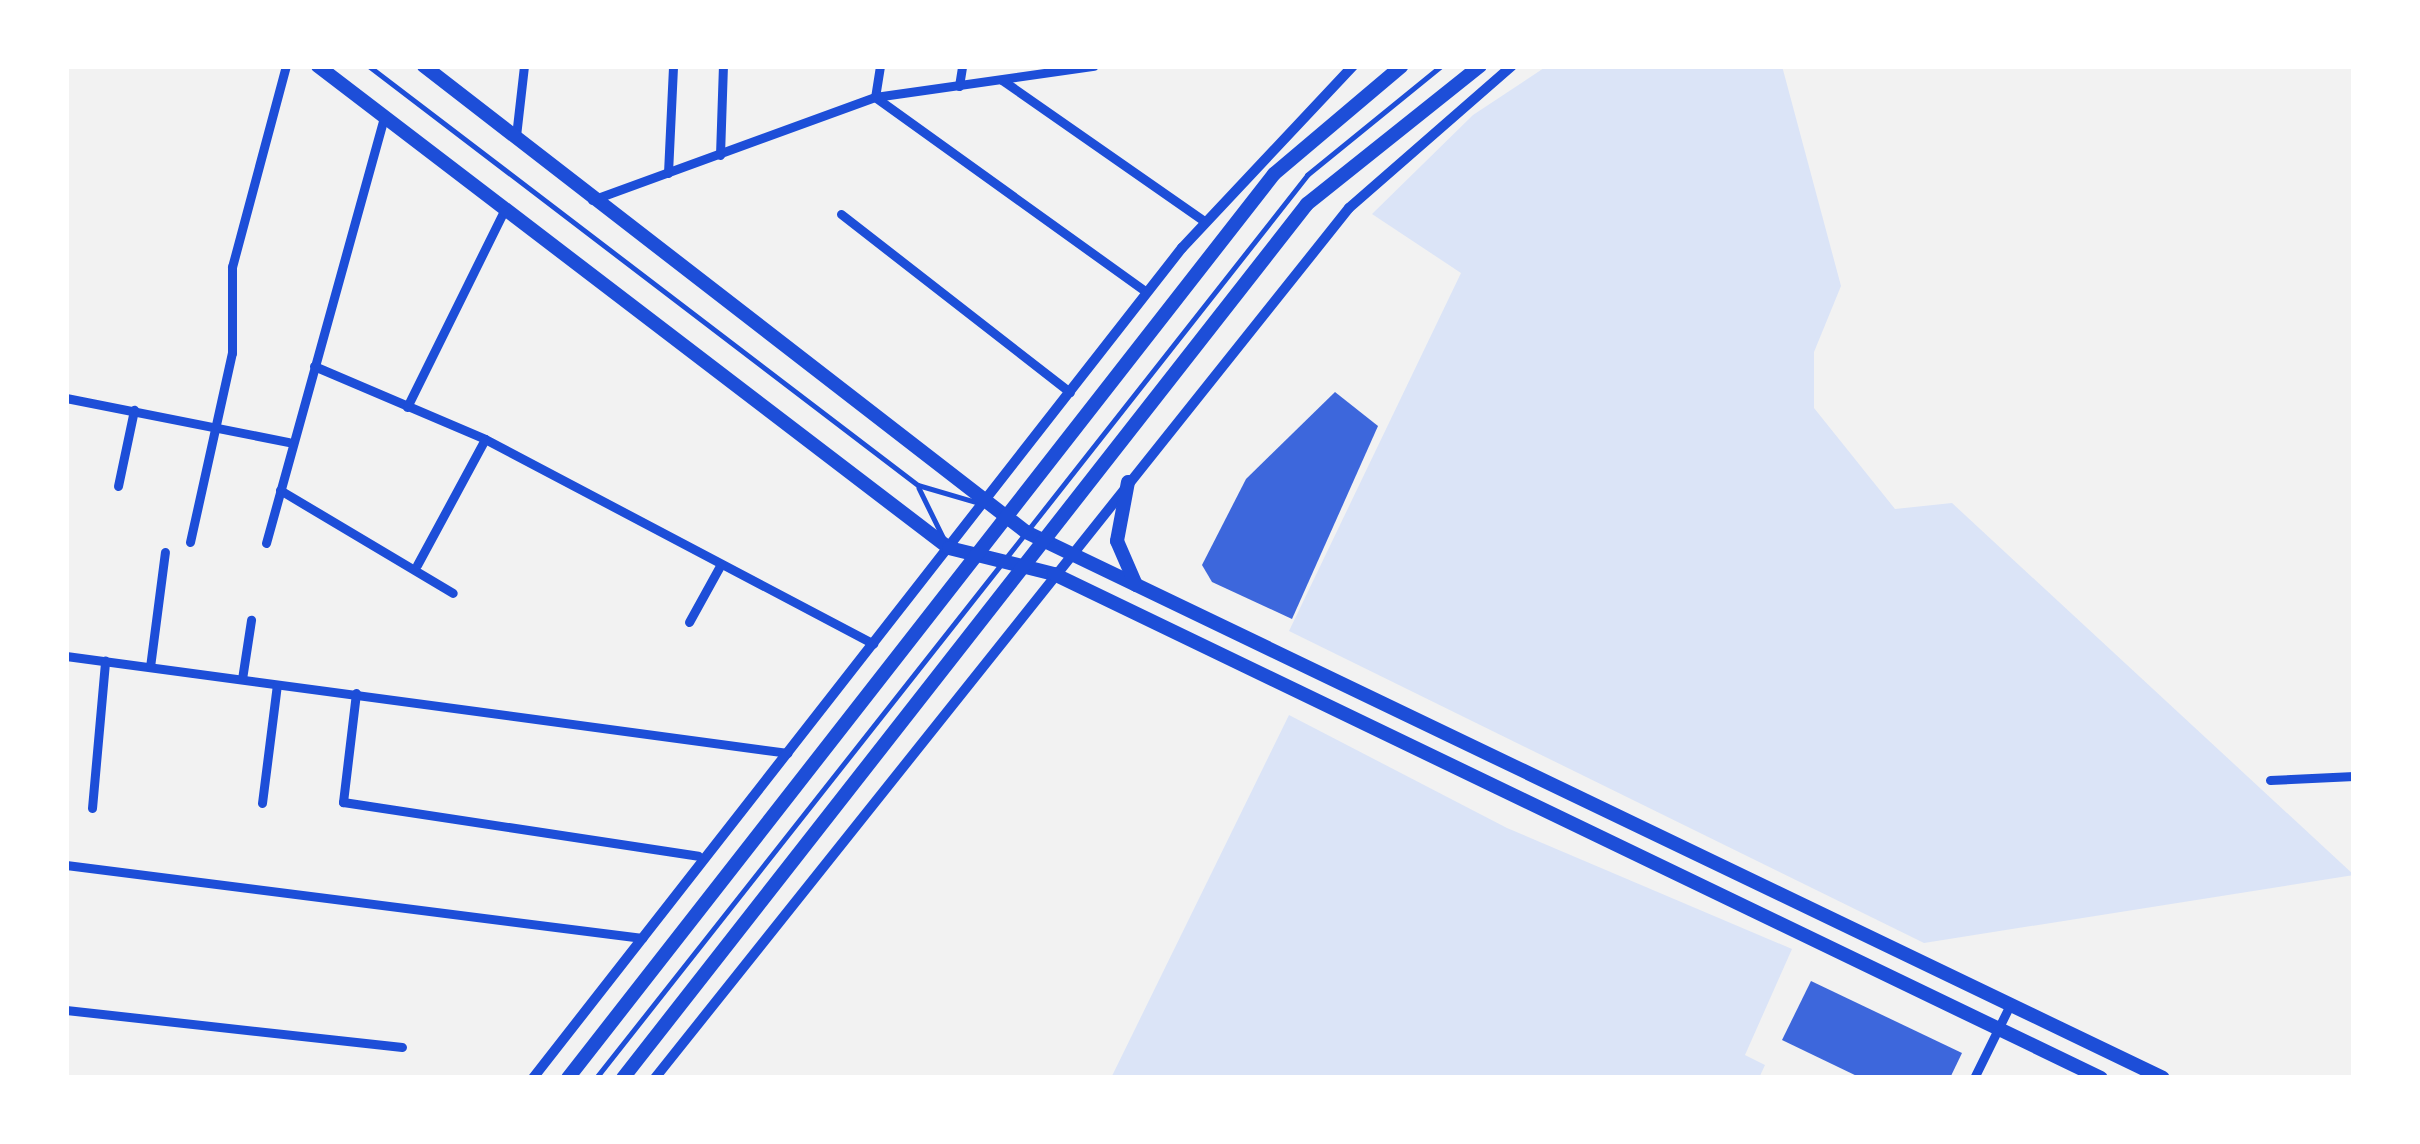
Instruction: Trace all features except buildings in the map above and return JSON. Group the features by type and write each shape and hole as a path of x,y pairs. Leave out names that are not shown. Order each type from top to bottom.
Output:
{"main road":[{"path":"317,66 949,548 1054,574 1996,1033 2101,1078"},
{"path":"568,1078 1260,192 1402,66"},
{"path":"623,1078 1307,204 1480,66"},
{"path":"432,69 516,142 1026,532 2007,1011 2163,1078"},
{"path":"1128,482 1117,541 1136,587"},
{"path":"1364,725 1375,703"}],"street":[{"path":"190,542 232,353 230,279 286,66"},
{"path":"516,142 524,66"},
{"path":"668,173 673,66"},
{"path":"720,154 723,66"},
{"path":"875,97 880,66"},
{"path":"959,86 962,66"},
{"path":"592,200 875,97 1094,66"},
{"path":"533,1078 642,938 698,856 788,752 1204,220 1353,66"},
{"path":"655,1078 1349,208 1512,66"},
{"path":"1002,80 1204,220"},
{"path":"875,97 1147,292"},
{"path":"266,543 289,442 383,116"},
{"path":"407,407 505,209"},
{"path":"842,214 1070,392"},
{"path":"314,366 485,440 873,644"},
{"path":"66,398 289,442"},
{"path":"118,486 134,410"},
{"path":"417,565 485,440"},
{"path":"280,490 417,565 453,593"},
{"path":"150,667 165,552"},
{"path":"689,622 721,564"},
{"path":"242,679 251,620"},
{"path":"66,656 788,752"},
{"path":"92,808 105,661"},
{"path":"262,803 278,685"},
{"path":"356,693 343,802 698,856"},
{"path":"2270,780 2354,776"},
{"path":"66,865 642,938"},
{"path":"66,1010 402,1047"},
{"path":"1974,1078 2007,1011"}],"lane":[{"path":"369,66 917,485 985,504"},
{"path":"596,1078 1307,175 1442,66"},
{"path":"917,485 949,548"}],"shaded area":[{"path":"1547,66 1782,66 1841,286 1814,352 1814,408 1895,509 1952,503 2354,875 1924,943 1289,631 1461,273 1372,214 1473,115"},
{"path":"1289,715 1507,828 1792,949 1745,1055 1765,1065 1759,1078 1111,1078"}]}
